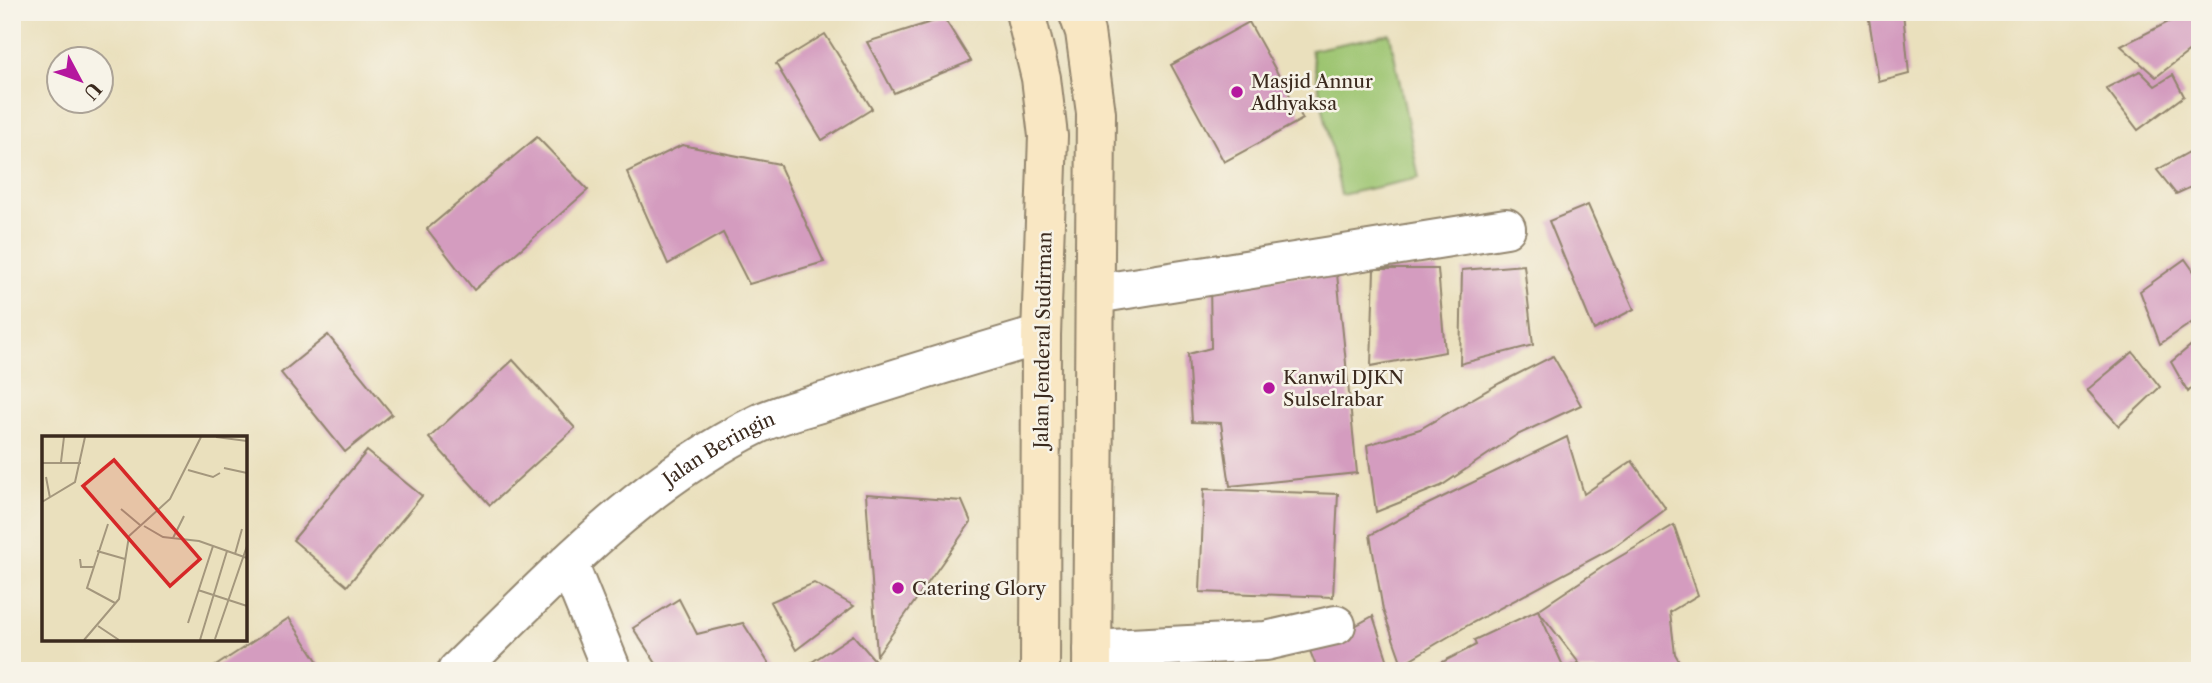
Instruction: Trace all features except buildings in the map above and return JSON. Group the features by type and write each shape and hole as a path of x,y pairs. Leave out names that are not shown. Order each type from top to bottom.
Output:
{"main road":[{"name":"Jalan Jenderal Sudirman","path":"1025,12 1041,78 1048,136 1041,335 1040,671"},
{"path":"1078,12 1085,32 1096,113 1092,660"},
{"path":"1041,335 1095,306"}],"street":[{"path":"1095,306 1506,228"},
{"name":"Jalan Beringin","path":"457,671 568,563 643,497 760,423 908,374 1041,335"},
{"path":"568,563 612,671"},
{"path":"1092,660 1266,641 1336,625"}],"green space":[{"path":"1390,34 1419,178 1341,195 1311,50"}],"place":[{"name":"Masjid Annur Adhyaksa","path":"1237,92"},
{"name":"Kanwil DJKN Sulselrabar","path":"1269,388"},
{"name":"Catering Glory","path":"898,588"}]}
